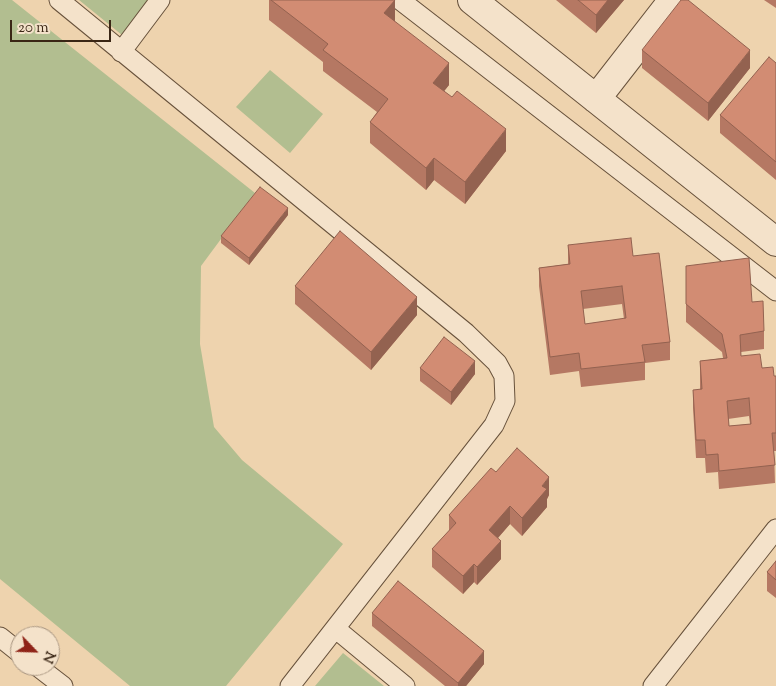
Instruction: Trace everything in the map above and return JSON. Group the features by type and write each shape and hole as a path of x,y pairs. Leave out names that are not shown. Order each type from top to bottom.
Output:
{"street":[{"path":"472,0 776,242"},
{"path":"596,99 673,0"}],"lane":[{"path":"59,0 466,333 497,363 504,376 505,401 494,425 336,630 290,686"},
{"path":"121,52 160,0"},
{"path":"400,0 776,291"},
{"path":"653,686 776,529"},
{"path":"336,630 405,686"},
{"path":"0,637 10,645"},
{"path":"50,676 62,686"}],"green space":[{"path":"0,0 12,0 255,193 201,266 200,344 214,427 242,460 343,544 226,686 130,686 60,628 60,626 57,626 0,579"},
{"path":"79,0 149,0 122,35"},
{"path":"270,70 323,114 290,153 236,107"},
{"path":"343,653 384,686 315,686"}],"building":[{"path":"271,0 395,0 384,13 449,63 433,83 452,97 457,91 506,129 465,182 434,158 426,168 370,122 388,99 323,50 328,44"},
{"path":"578,0 608,0 596,15"},
{"path":"681,0 688,0 750,50 708,103 642,50"},
{"path":"769,57 776,63 776,162 720,115"},
{"path":"260,187 288,208 249,258 221,236"},
{"path":"340,231 417,297 371,352 295,286"},
{"path":"631,238 633,256 659,253 670,342 642,345 645,362 581,369 579,353 550,357 539,268 570,264 568,245","holes":["622,286 626,318 585,324 581,291"]},
{"path":"749,258 752,302 763,301 764,331 740,335 741,356 760,354 762,368 773,367 774,376 776,376 776,433 772,433 775,465 719,471 718,454 706,455 705,440 696,440 693,390 702,389 700,361 727,358 722,334 686,304 686,266","holes":["749,398 751,424 729,426 727,401"]},
{"path":"444,337 475,361 451,392 420,368"},
{"path":"517,448 549,477 542,486 547,489 522,518 510,506 489,530 501,541 477,567 474,564 463,576 432,549 456,523 449,515 491,468 496,472"},
{"path":"776,561 776,580 767,572"},
{"path":"398,581 484,651 458,683 372,613"}]}
